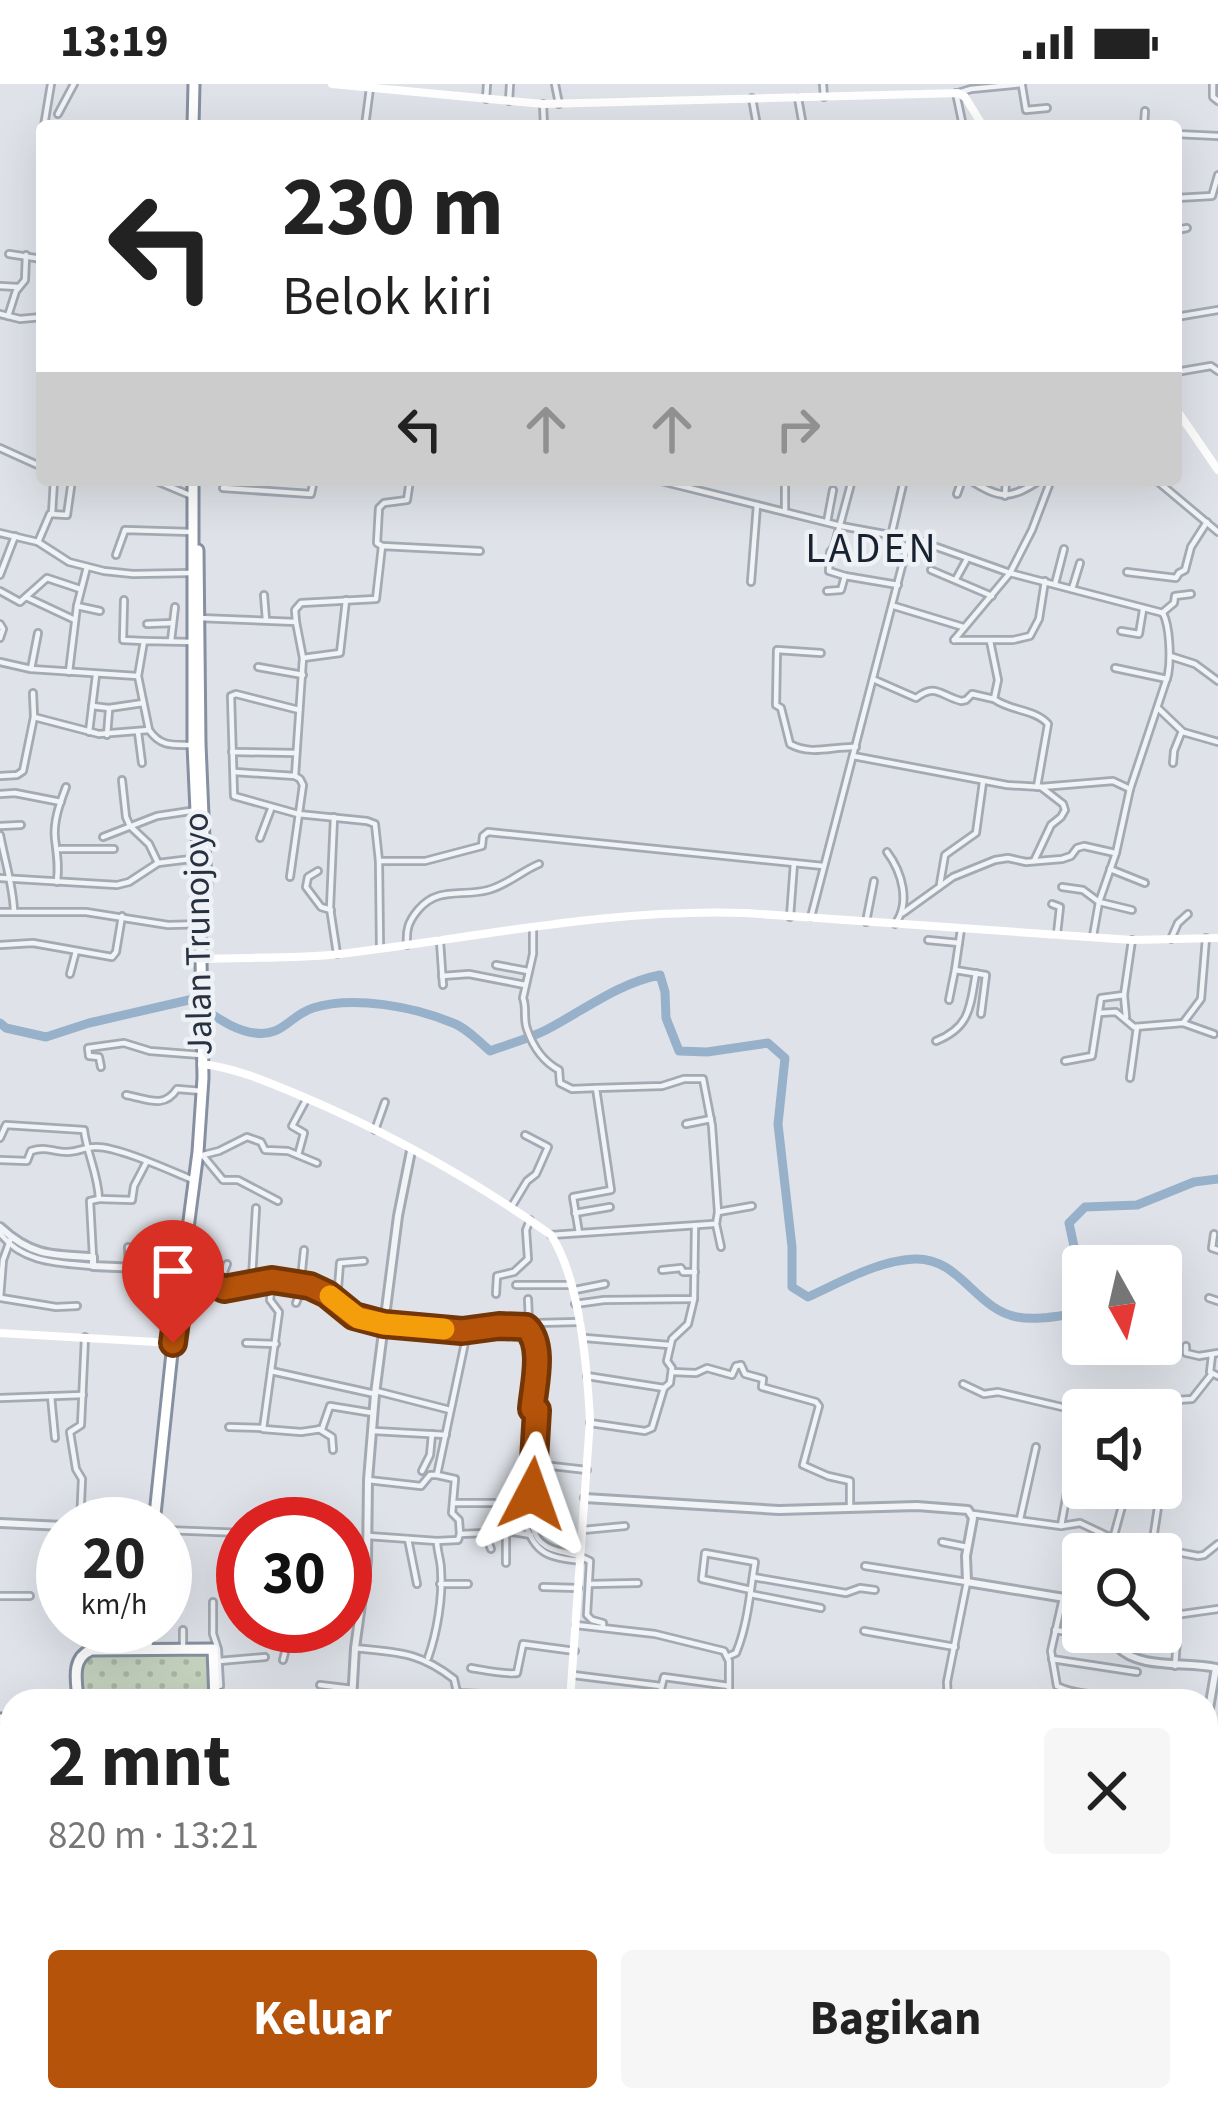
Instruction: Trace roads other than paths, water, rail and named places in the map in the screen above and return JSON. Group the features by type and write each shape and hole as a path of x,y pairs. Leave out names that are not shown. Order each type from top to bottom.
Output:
{"main road":[{"path":"196,120 197,84"},
{"path":"332,84 543,104 824,97 885,90 957,93 978,120"},
{"path":"1182,421 1218,470"},
{"name":"Jalan Trunojoyo","path":"194,486 193,745 199,810"},
{"name":"Jalan Trunojoyo","path":"195,486 199,810 207,959 195,1178"},
{"path":"207,959 337,954 609,916 702,911 1132,940 1218,938"},
{"path":"205,1060 375,1130 530,1220 551,1235 560,1250 579,1322 590,1423 582,1595 571,1689"},
{"path":"157,1497 195,1178"},
{"path":"0,1333 173,1343"},
{"path":"192,1648 216,1647 214,1687"},
{"path":"78,1689 77,1661 84,1653"}],"street":[{"path":"45,120 51,84"},
{"path":"58,114 74,84"},
{"path":"486,99 487,84"},
{"path":"509,101 510,84"},
{"path":"555,84 559,104"},
{"path":"706,84 707,100"},
{"path":"823,84 824,97"},
{"path":"962,120 957,93 971,89 1022,85 1026,110 1048,108"},
{"path":"1215,86 1213,97 1218,101"},
{"path":"366,120 370,88"},
{"path":"752,98 756,120"},
{"path":"798,98 802,120"},
{"path":"543,104 544,120"},
{"path":"1144,120 1145,111"},
{"path":"1182,134 1218,136"},
{"path":"1182,198 1215,196 1218,175"},
{"path":"1182,229 1187,228"},
{"path":"9,254 36,258"},
{"path":"26,255 26,280 4,315 36,318"},
{"path":"0,286 19,287"},
{"path":"1182,316 1218,310"},
{"path":"1182,371 1211,366 1218,371"},
{"path":"0,448 36,464"},
{"path":"38,542 52,514 54,486"},
{"path":"52,514 67,515 71,486"},
{"path":"169,486 193,496"},
{"path":"259,486 259,491"},
{"path":"223,488 311,494 313,486"},
{"path":"409,486 406,500 380,506 377,543 480,551"},
{"path":"680,486 926,542 1010,573 1162,613 1167,620 1170,656 1167,680 1130,789 1093,937"},
{"path":"785,486 785,512"},
{"path":"851,486 830,550 829,571 898,585"},
{"path":"891,536 903,486"},
{"path":"957,494 962,486"},
{"path":"978,486 1005,496 1030,486"},
{"path":"1005,496 1006,486"},
{"path":"1045,581 1039,620 1030,637 955,640 1010,573 1049,486"},
{"path":"1162,486 1218,532"},
{"path":"827,522 833,490"},
{"path":"751,582 757,505"},
{"path":"1127,572 1176,578 1185,570 1191,547 1207,522"},
{"path":"116,555 125,530 192,532"},
{"path":"0,533 38,542 86,567 133,574 192,573"},
{"path":"0,575 14,536"},
{"path":"810,918 909,539"},
{"path":"295,776 303,658 295,610 299,603 377,598 382,546"},
{"path":"1055,584 1064,549"},
{"path":"956,579 968,559"},
{"path":"1072,589 1080,563"},
{"path":"69,672 86,567"},
{"path":"931,570 992,597"},
{"path":"827,591 842,590 845,577"},
{"path":"0,591 17,602 47,578 80,589"},
{"path":"1162,613 1175,596 1191,594"},
{"path":"264,595 266,620"},
{"path":"26,597 75,620"},
{"path":"303,658 340,653 346,599"},
{"path":"124,600 123,640 192,642"},
{"path":"77,606 100,611"},
{"path":"893,606 963,627"},
{"path":"171,641 176,608"},
{"path":"1121,632 1138,634 1144,610"},
{"path":"195,618 296,622"},
{"path":"147,624 173,623"},
{"path":"0,624 0,638"},
{"path":"32,669 38,633"},
{"path":"144,640 138,676 149,730 163,744 193,745"},
{"path":"991,640 998,680 994,699"},
{"path":"820,653 777,650 776,705 781,708 790,744 817,752 856,747"},
{"path":"1170,656 1195,664 1218,681"},
{"path":"0,662 32,669 138,676"},
{"path":"258,667 303,675"},
{"path":"1115,668 1167,680"},
{"path":"89,732 96,675"},
{"path":"874,679 916,698 931,689 961,700 972,694 1043,718 1048,724 1039,787"},
{"path":"0,776 22,771 34,717 33,693"},
{"path":"299,710 233,695 235,797 298,814 375,824 380,949"},
{"path":"92,706 143,703"},
{"path":"107,735 109,708"},
{"path":"1159,710 1182,731 1218,742"},
{"path":"34,717 107,735 149,730"},
{"path":"1173,764 1182,731"},
{"path":"138,732 142,763"},
{"path":"232,752 296,753"},
{"path":"853,756 983,782 1039,787 1113,781 1130,789"},
{"path":"232,772 295,776 303,784 290,877"},
{"path":"122,780 123,809 158,863"},
{"path":"940,884 945,855 976,833 983,782"},
{"path":"57,881 55,835 66,787"},
{"path":"1034,861 1065,808 1039,787"},
{"path":"0,794 61,802"},
{"path":"260,838 272,807"},
{"path":"103,837 157,816 199,810"},
{"path":"334,818 331,910 337,954"},
{"path":"0,826 21,825"},
{"path":"379,861 430,860 481,847 484,834 494,832 824,866"},
{"path":"0,836 14,911"},
{"path":"896,924 940,884 995,860 1070,857 1084,845 1116,853"},
{"path":"58,849 114,848"},
{"path":"887,852 899,872 903,913"},
{"path":"0,878 117,885 158,863 201,857"},
{"path":"790,917 794,863"},
{"path":"407,945 408,924 432,897 488,890 539,864"},
{"path":"1110,869 1145,883"},
{"path":"318,872 308,877 306,887 316,903 331,910"},
{"path":"866,922 874,881"},
{"path":"1062,887 1083,890 1100,902 1132,910"},
{"path":"1052,904 1060,908 1057,934"},
{"path":"0,912 54,910 168,925 204,924"},
{"path":"1171,939 1188,914"},
{"path":"0,945 33,944 114,956 122,916"},
{"path":"532,928 533,953 523,998 525,1027 544,1062 558,1068 560,1083 572,1089 667,1086 684,1079 703,1079 722,1247"},
{"path":"950,1000 961,928"},
{"path":"1183,1024 1201,1000 1206,938"},
{"path":"440,940 443,985"},
{"path":"928,940 959,943"},
{"path":"1126,1023 1124,994 1132,940"},
{"path":"70,974 76,950"},
{"path":"496,965 528,971"},
{"path":"956,970 987,977 981,1014"},
{"path":"936,1041 957,1031 967,1016 976,973"},
{"path":"442,976 469,974 525,985"},
{"path":"1065,1061 1094,1053 1101,998 1124,994"},
{"path":"1099,1013 1116,1012 1137,1027 1183,1024 1214,1034"},
{"path":"1130,1078 1137,1027"},
{"path":"100,1067 99,1057 88,1057 88,1048 124,1043 205,1060"},
{"path":"578,1233 573,1197 611,1190 596,1088"},
{"path":"126,1095 164,1102 177,1089 202,1091"},
{"path":"298,1154 304,1133 292,1127 307,1099"},
{"path":"375,1130 385,1102"},
{"path":"686,1124 711,1120"},
{"path":"0,1138 6,1125 82,1128 99,1199"},
{"path":"511,1208 536,1174 547,1149 525,1135"},
{"path":"200,1152 219,1151 247,1137 261,1142 265,1150 284,1150 317,1163"},
{"path":"0,1160 27,1161 38,1148 62,1152 103,1148 195,1178"},
{"path":"368,1497 384,1322 411,1151"},
{"path":"200,1152 223,1180 238,1180 278,1201"},
{"path":"93,1262 91,1201 132,1200 146,1163"},
{"path":"718,1212 752,1205"},
{"path":"575,1213 610,1207"},
{"path":"252,1278 256,1208"},
{"path":"496,1294 496,1276 514,1272 528,1259 530,1220"},
{"path":"551,1235 716,1224"},
{"path":"590,1423 648,1431 655,1423 672,1372 667,1361 669,1345 688,1324 694,1299 695,1227"},
{"path":"0,1230 35,1252 183,1270 239,1289 272,1280 317,1283 354,1316 384,1322 467,1331 521,1319 529,1324 538,1337 538,1367 525,1517 544,1548 592,1564 590,1584 582,1595"},
{"path":"1214,1234 1212,1248 1218,1250"},
{"path":"10,1240 0,1298 77,1306"},
{"path":"128,1247 129,1267"},
{"path":"296,1304 304,1250"},
{"path":"330,1293 338,1288 340,1262 364,1261"},
{"path":"219,1284 226,1264"},
{"path":"662,1270 695,1272"},
{"path":"219,1284 274,1273 301,1282"},
{"path":"263,1429 279,1312 269,1300 272,1280"},
{"path":"516,1285 571,1288 604,1284"},
{"path":"1209,1298 1218,1301"},
{"path":"528,1299 529,1324"},
{"path":"575,1304 694,1299"},
{"path":"529,1324 579,1322"},
{"path":"451,1328 499,1324"},
{"path":"437,1474 467,1331"},
{"path":"81,1497 82,1479 70,1432 81,1426 85,1337"},
{"path":"581,1337 669,1345"},
{"path":"246,1343 276,1344"},
{"path":"1182,1400 1192,1399 1215,1375 1215,1354 1187,1353 1186,1346"},
{"path":"672,1372 696,1373 707,1368 732,1375 741,1365 745,1374 763,1379 763,1387 819,1404 802,1465 850,1481 850,1508"},
{"path":"271,1371 450,1410"},
{"path":"586,1376 664,1388"},
{"path":"963,1384 984,1394 998,1392 1062,1407"},
{"path":"0,1398 83,1395"},
{"path":"51,1396 55,1438"},
{"path":"229,1427 301,1432 324,1427 330,1406 374,1413"},
{"path":"319,1430 332,1436 333,1450"},
{"path":"371,1431 446,1436"},
{"path":"422,1471 432,1434"},
{"path":"1020,1519 1036,1447"},
{"path":"532,1463 587,1470"},
{"path":"368,1480 422,1486 430,1475 454,1478 452,1513 459,1520 460,1534 458,1540 437,1541 372,1536"},
{"path":"585,1498 779,1510 917,1506 1060,1526 1085,1524 1102,1533"},
{"path":"453,1503 494,1503"},
{"path":"1060,1526 1064,1509"},
{"path":"947,1689 967,1582 973,1514"},
{"path":"0,1523 36,1525"},
{"path":"583,1530 625,1526"},
{"path":"506,1532 506,1563"},
{"path":"485,1533 491,1549"},
{"path":"460,1534 533,1535"},
{"path":"408,1539 417,1584"},
{"path":"427,1661 438,1627 442,1566 437,1541"},
{"path":"942,1542 967,1547"},
{"path":"1182,1552 1201,1556 1218,1544"},
{"path":"660,1689 664,1677 729,1686 730,1655 741,1640 750,1592 753,1577 755,1562 705,1553 702,1579 750,1592 821,1608"},
{"path":"866,1566 1062,1598"},
{"path":"753,1577 847,1593 875,1590"},
{"path":"590,1584 638,1583"},
{"path":"440,1584 468,1584"},
{"path":"543,1587 582,1595"},
{"path":"582,1595 588,1618 603,1623 603,1628"},
{"path":"0,1596 30,1596"},
{"path":"213,1602 216,1647"},
{"path":"1060,1689 1052,1659 1062,1602"},
{"path":"1182,1614 1218,1609"},
{"path":"576,1625 655,1634 730,1655"},
{"path":"1055,1630 1062,1631"},
{"path":"864,1631 955,1647"},
{"path":"471,1668 518,1673 523,1644 574,1651"},
{"path":"372,1650 427,1661 452,1677 456,1689"},
{"path":"214,1687 220,1685 217,1653"},
{"path":"283,1660 285,1653"},
{"path":"320,1685 353,1689 355,1653"},
{"path":"1121,1653 1175,1666 1216,1666"},
{"path":"1175,1666 1176,1653"},
{"path":"219,1661 265,1658"},
{"path":"1052,1659 1137,1672"},
{"path":"573,1675 661,1685"}],"waterway":[{"path":"0,1023 46,1037 189,1000 237,1028 265,1033 313,1008 365,1003 421,1012 453,1023 490,1051 546,1030 630,984 660,975 666,1018 679,1051 768,1043 785,1058 778,1124 792,1287 808,1297 873,1268 914,1259 944,1266 1002,1312 1017,1317 1062,1316"},
{"path":"1074,1245 1069,1223 1085,1207 1137,1205 1194,1182 1218,1179"}],"district":[{"name":"LADEN","path":"872,549"}]}
